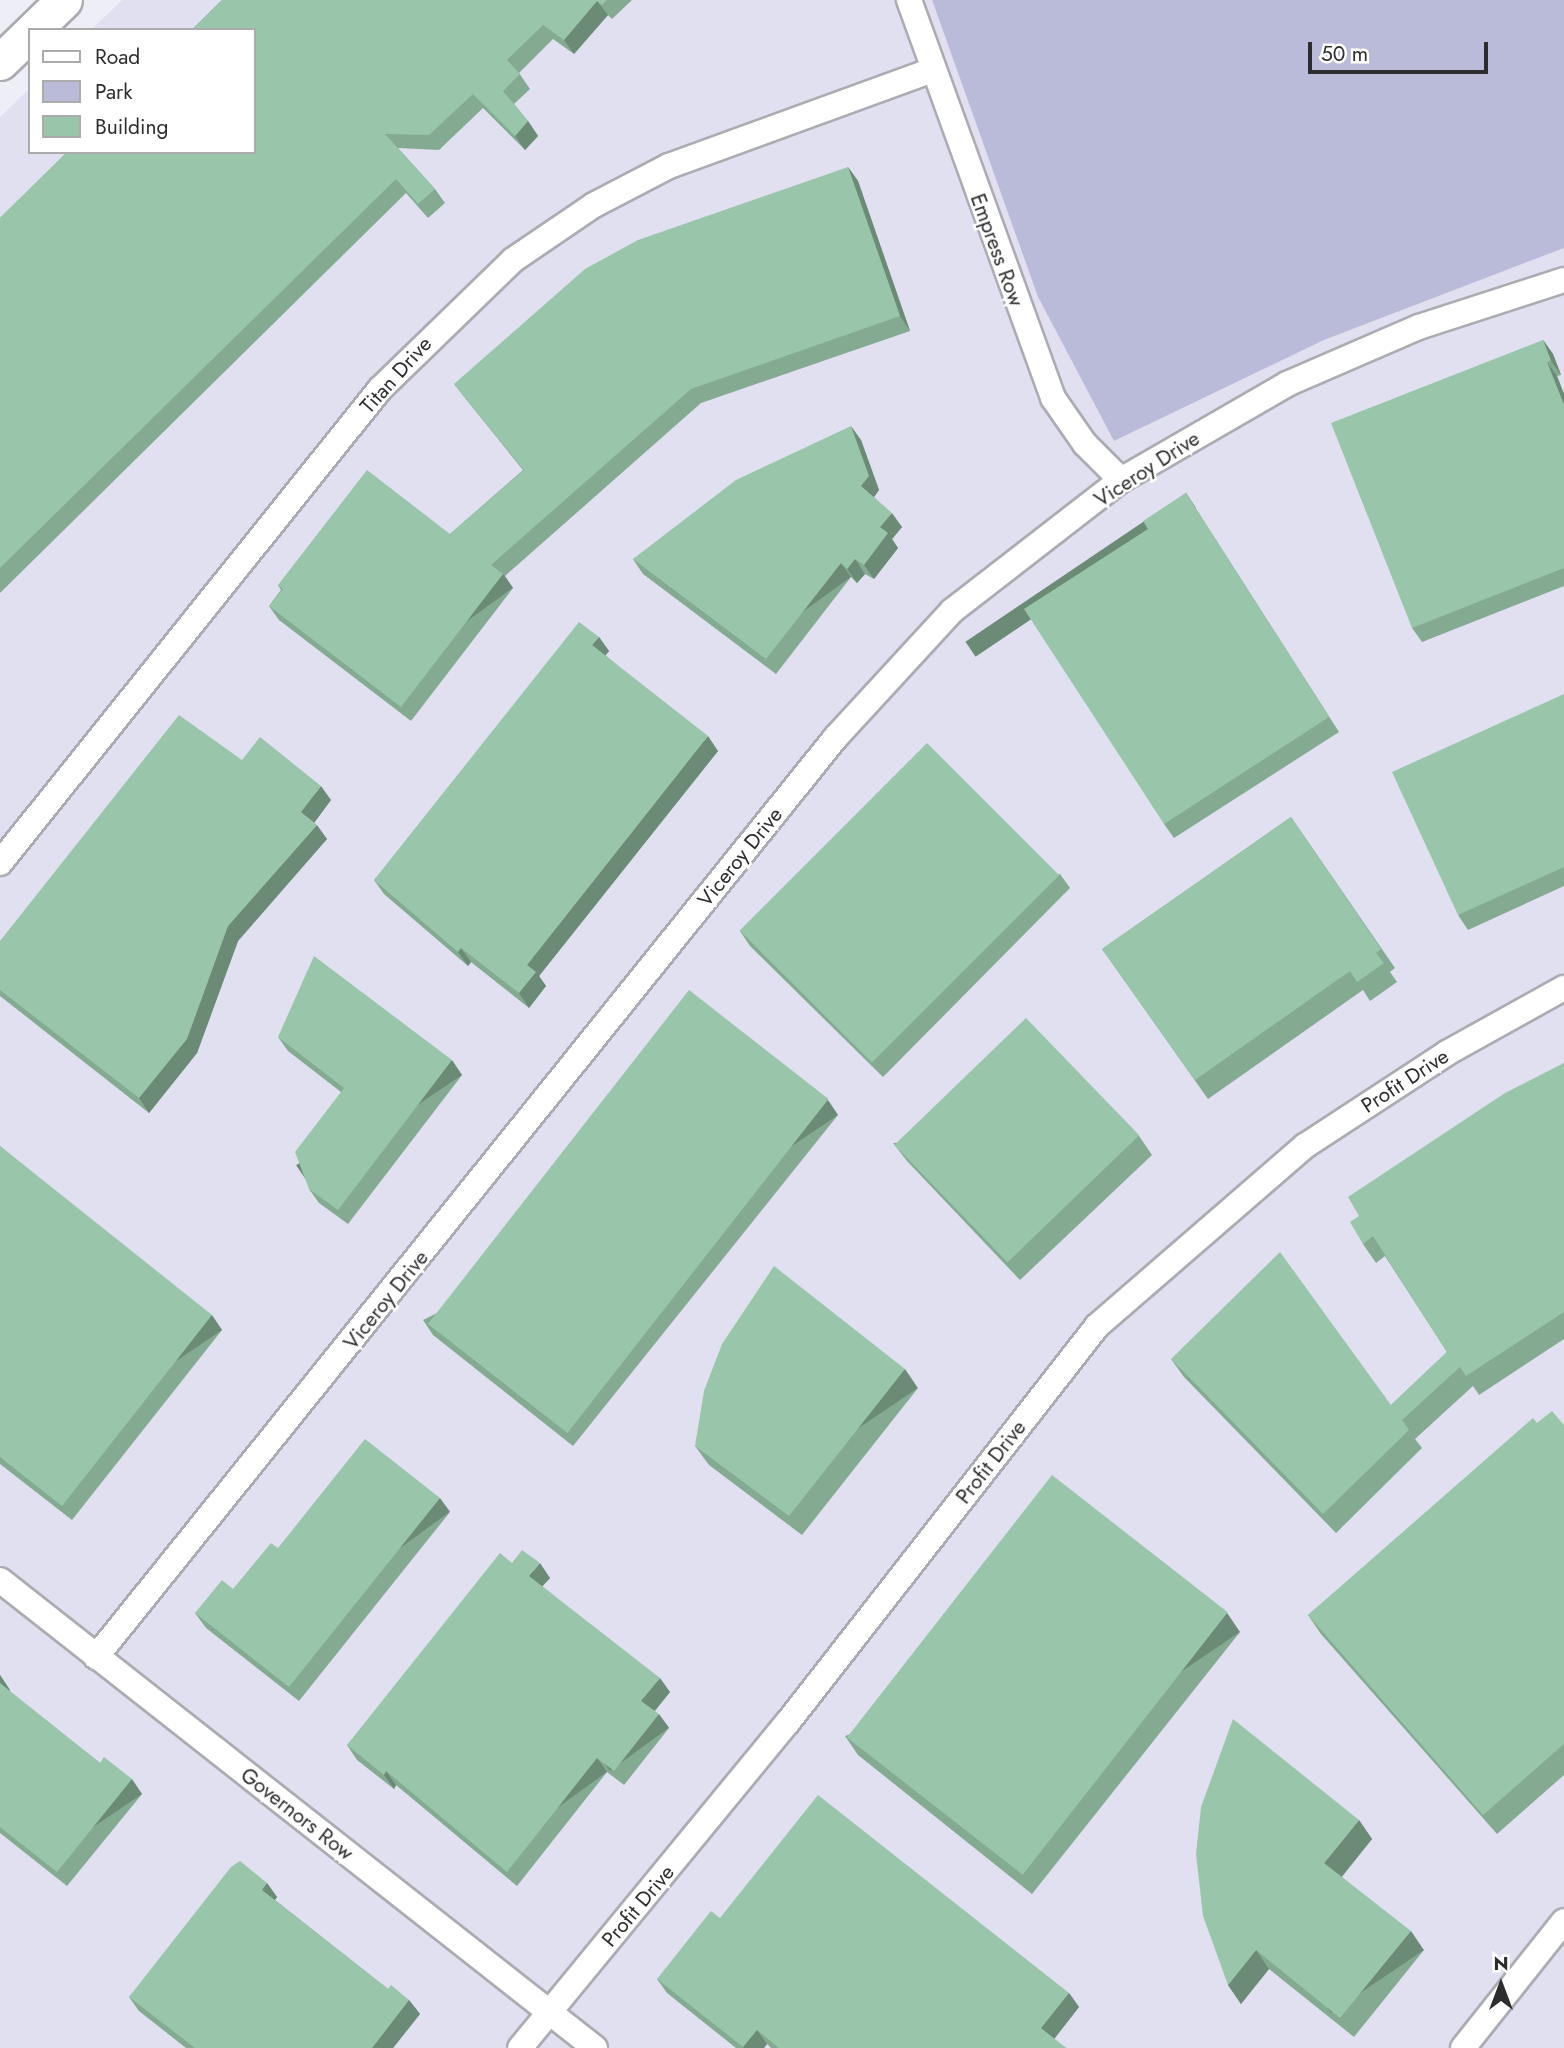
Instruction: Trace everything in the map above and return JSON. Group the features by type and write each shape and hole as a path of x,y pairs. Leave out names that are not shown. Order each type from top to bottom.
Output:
{"main road":[{"path":"35,28 64,0"},
{"path":"0,62 28,35"}],"street":[{"name":"Empress Row","path":"909,0 1053,398 1085,444 1121,480"},
{"name":"Titan Drive","path":"0,863 380,389 513,260 594,205 669,166 933,70"},
{"name":"Viceroy Drive","path":"96,1657 836,737 952,611 1121,480 1287,384 1419,327 1564,279"},
{"name":"Profit Drive","path":"520,2048 788,1722 1097,1326 1305,1146 1447,1053 1564,988"},
{"name":"Governors Row","path":"0,1580 595,2048"},
{"path":"1463,2048 1564,1922"}],"shaded area":[{"path":"122,0 932,0 1038,297 1114,441 1324,340 1564,248 1564,2048 0,2048 0,117 28,90 28,154 256,154 256,28 93,28"}],"green space":[{"path":"932,0 1564,0 1564,248 1324,340 1114,441 1038,297"}],"building":[{"path":"222,0 607,0 602,5 597,1 564,40 543,25 507,60 520,74 503,91 528,121 515,136 473,94 429,135 385,134 435,189 418,204 396,179 0,568 0,218 65,154 256,154 256,28 194,28"},
{"path":"848,167 900,316 691,389 491,565 503,574 401,707 269,606 283,589 278,585 367,470 450,534 524,470 454,384 585,269 638,240"},
{"path":"1543,340 1551,361 1547,362 1564,405 1564,568 1412,628 1331,423"},
{"path":"851,426 869,476 861,486 892,513 880,527 888,533 864,565 855,559 847,569 841,563 766,659 633,559 736,480"},
{"path":"1186,493 1329,717 1164,824 1024,609 1148,529 1143,521"},
{"path":"579,622 599,637 592,645 708,736 527,965 536,972 519,993 461,948 458,952 374,880"},
{"path":"1564,694 1564,867 1458,915 1392,772"},
{"path":"179,715 242,760 260,737 321,786 301,812 317,825 228,926 187,1039 139,1098 0,990 0,941"},
{"path":"927,743 1059,875 872,1063 740,930"},
{"path":"1291,817 1381,949 1376,953 1384,963 1357,982 1350,971 1195,1080 1102,949"},
{"path":"314,956 452,1060 338,1210 309,1189 295,1152 344,1088 278,1037"},
{"path":"689,990 828,1099 567,1433 428,1324"},
{"path":"1026,1018 1139,1135 1008,1262 894,1145"},
{"path":"1564,1063 1564,1312 1466,1376 1460,1367 1402,1420 1409,1430 1323,1514 1171,1359 1280,1252 1391,1405 1447,1352 1373,1236 1363,1244 1350,1222 1359,1216 1348,1197 1505,1093"},
{"path":"0,1146 212,1315 62,1506 0,1457"},
{"path":"774,1266 905,1369 789,1516 695,1446 704,1391 722,1344"},
{"path":"1552,1411 1564,1425 1564,1744 1483,1815 1308,1615 1533,1418 1537,1423"},
{"path":"365,1439 440,1498 289,1687 195,1613 222,1580 233,1589 271,1543 278,1548"},
{"path":"1052,1475 1228,1612 1023,1875 847,1737"},
{"path":"522,1550 540,1563 529,1576 660,1678 641,1701 659,1714 614,1771 597,1758 507,1872 386,1771 384,1775 347,1745 500,1553 512,1563"},
{"path":"0,1683 100,1763 104,1757 132,1779 57,1872 0,1827"},
{"path":"1233,1719 1359,1820 1324,1863 1411,1931 1340,2018 1256,1950 1228,1985 1203,1916 1196,1854 1201,1807"},
{"path":"818,1795 1069,1993 1041,2028 1066,2048 779,2048 757,2030 743,2047 657,1979 711,1911 720,1918"},
{"path":"240,1861 267,1883 262,1890 388,1989 391,1985 409,2000 372,2048 195,2048 129,1997 231,1867"}]}
